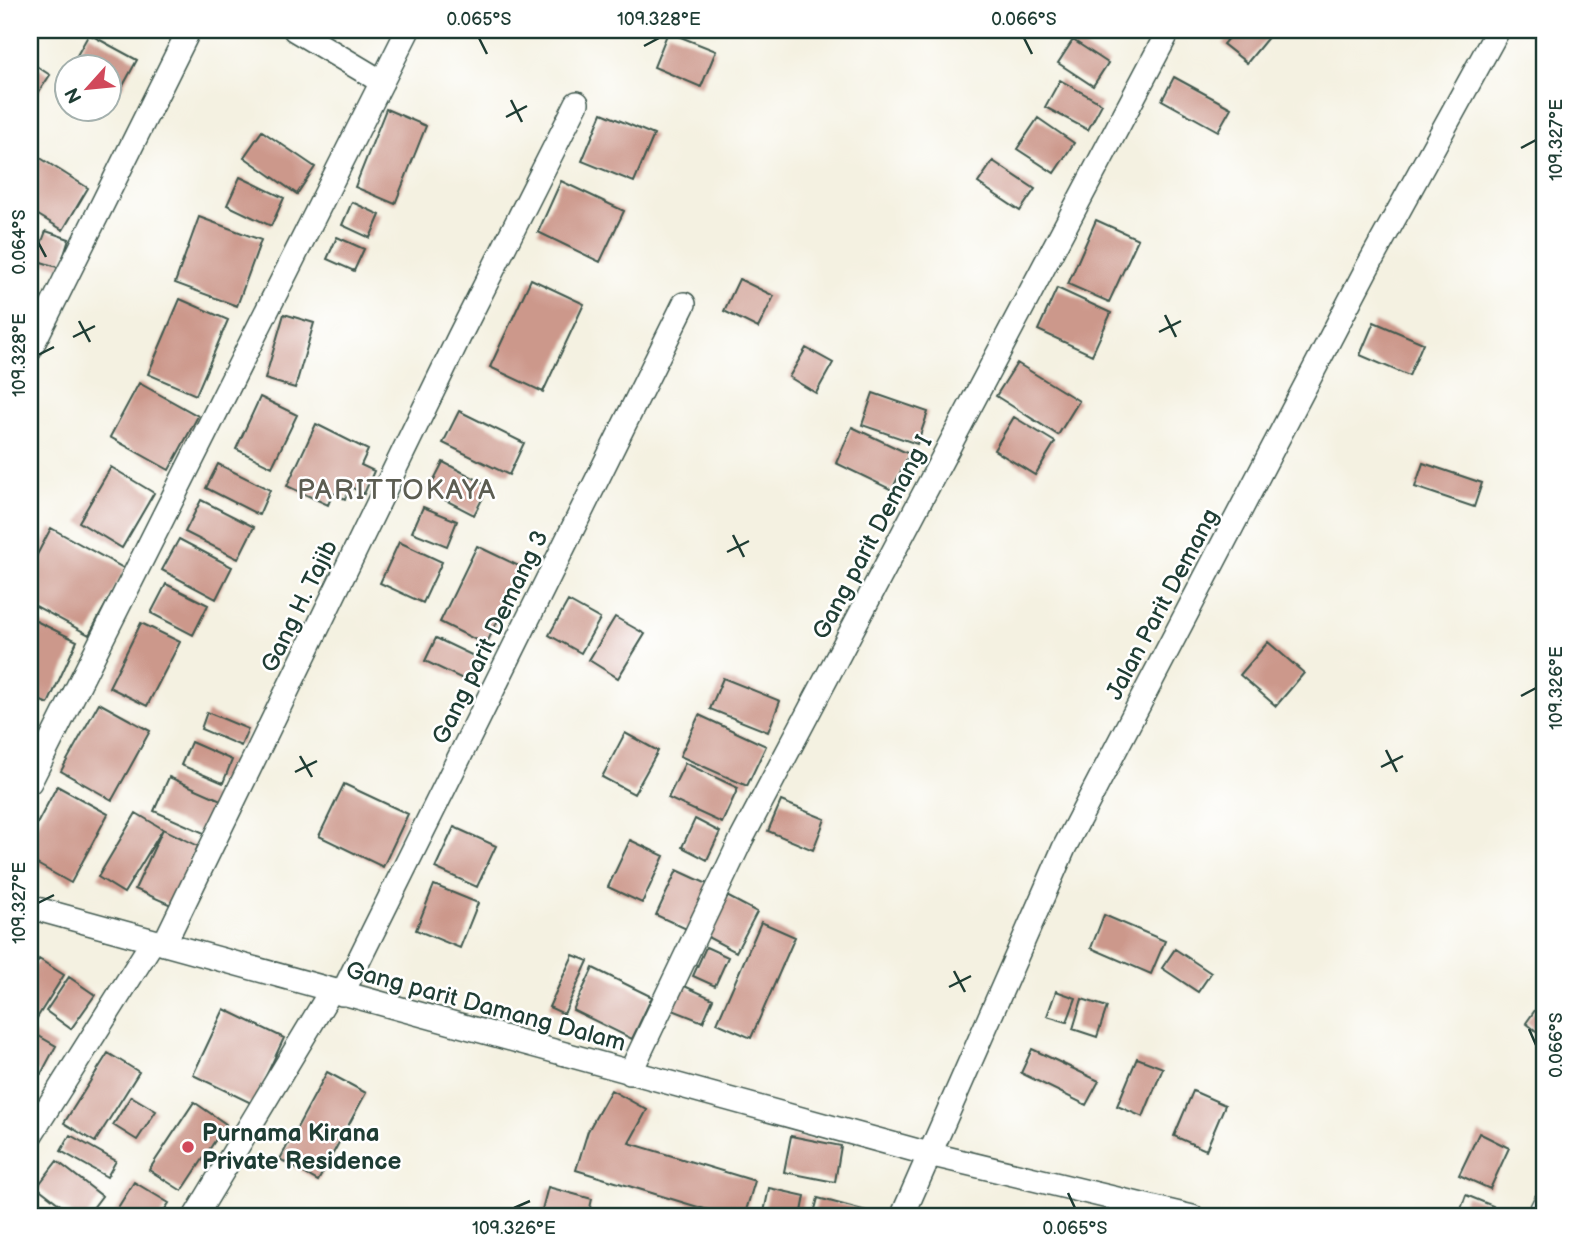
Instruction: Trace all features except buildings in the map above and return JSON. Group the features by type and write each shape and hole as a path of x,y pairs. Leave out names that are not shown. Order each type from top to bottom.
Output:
{"street":[{"path":"30,350 189,30"},
{"path":"295,30 382,82"},
{"path":"30,782 408,30"},
{"name":"Gang parit Demang I","path":"630,1073 741,840 1169,30"},
{"name":"Jalan Parit Demang","path":"902,1217 1064,848 1367,268 1498,30"},
{"name":"Gang H. Tajib","path":"30,1136 158,943 577,103"},
{"name":"Gang parit Demang 3","path":"195,1217 337,993 684,304"},
{"name":"Gang parit Damang Dalam","path":"30,907 929,1154 1179,1216"},
{"path":"1538,1217 1545,1203"}],"place":[{"name":"Purnama Kirana Private Residence","path":"188,1147"}],"district":[{"name":"PARITTOKAYA","path":"397,489"}]}
